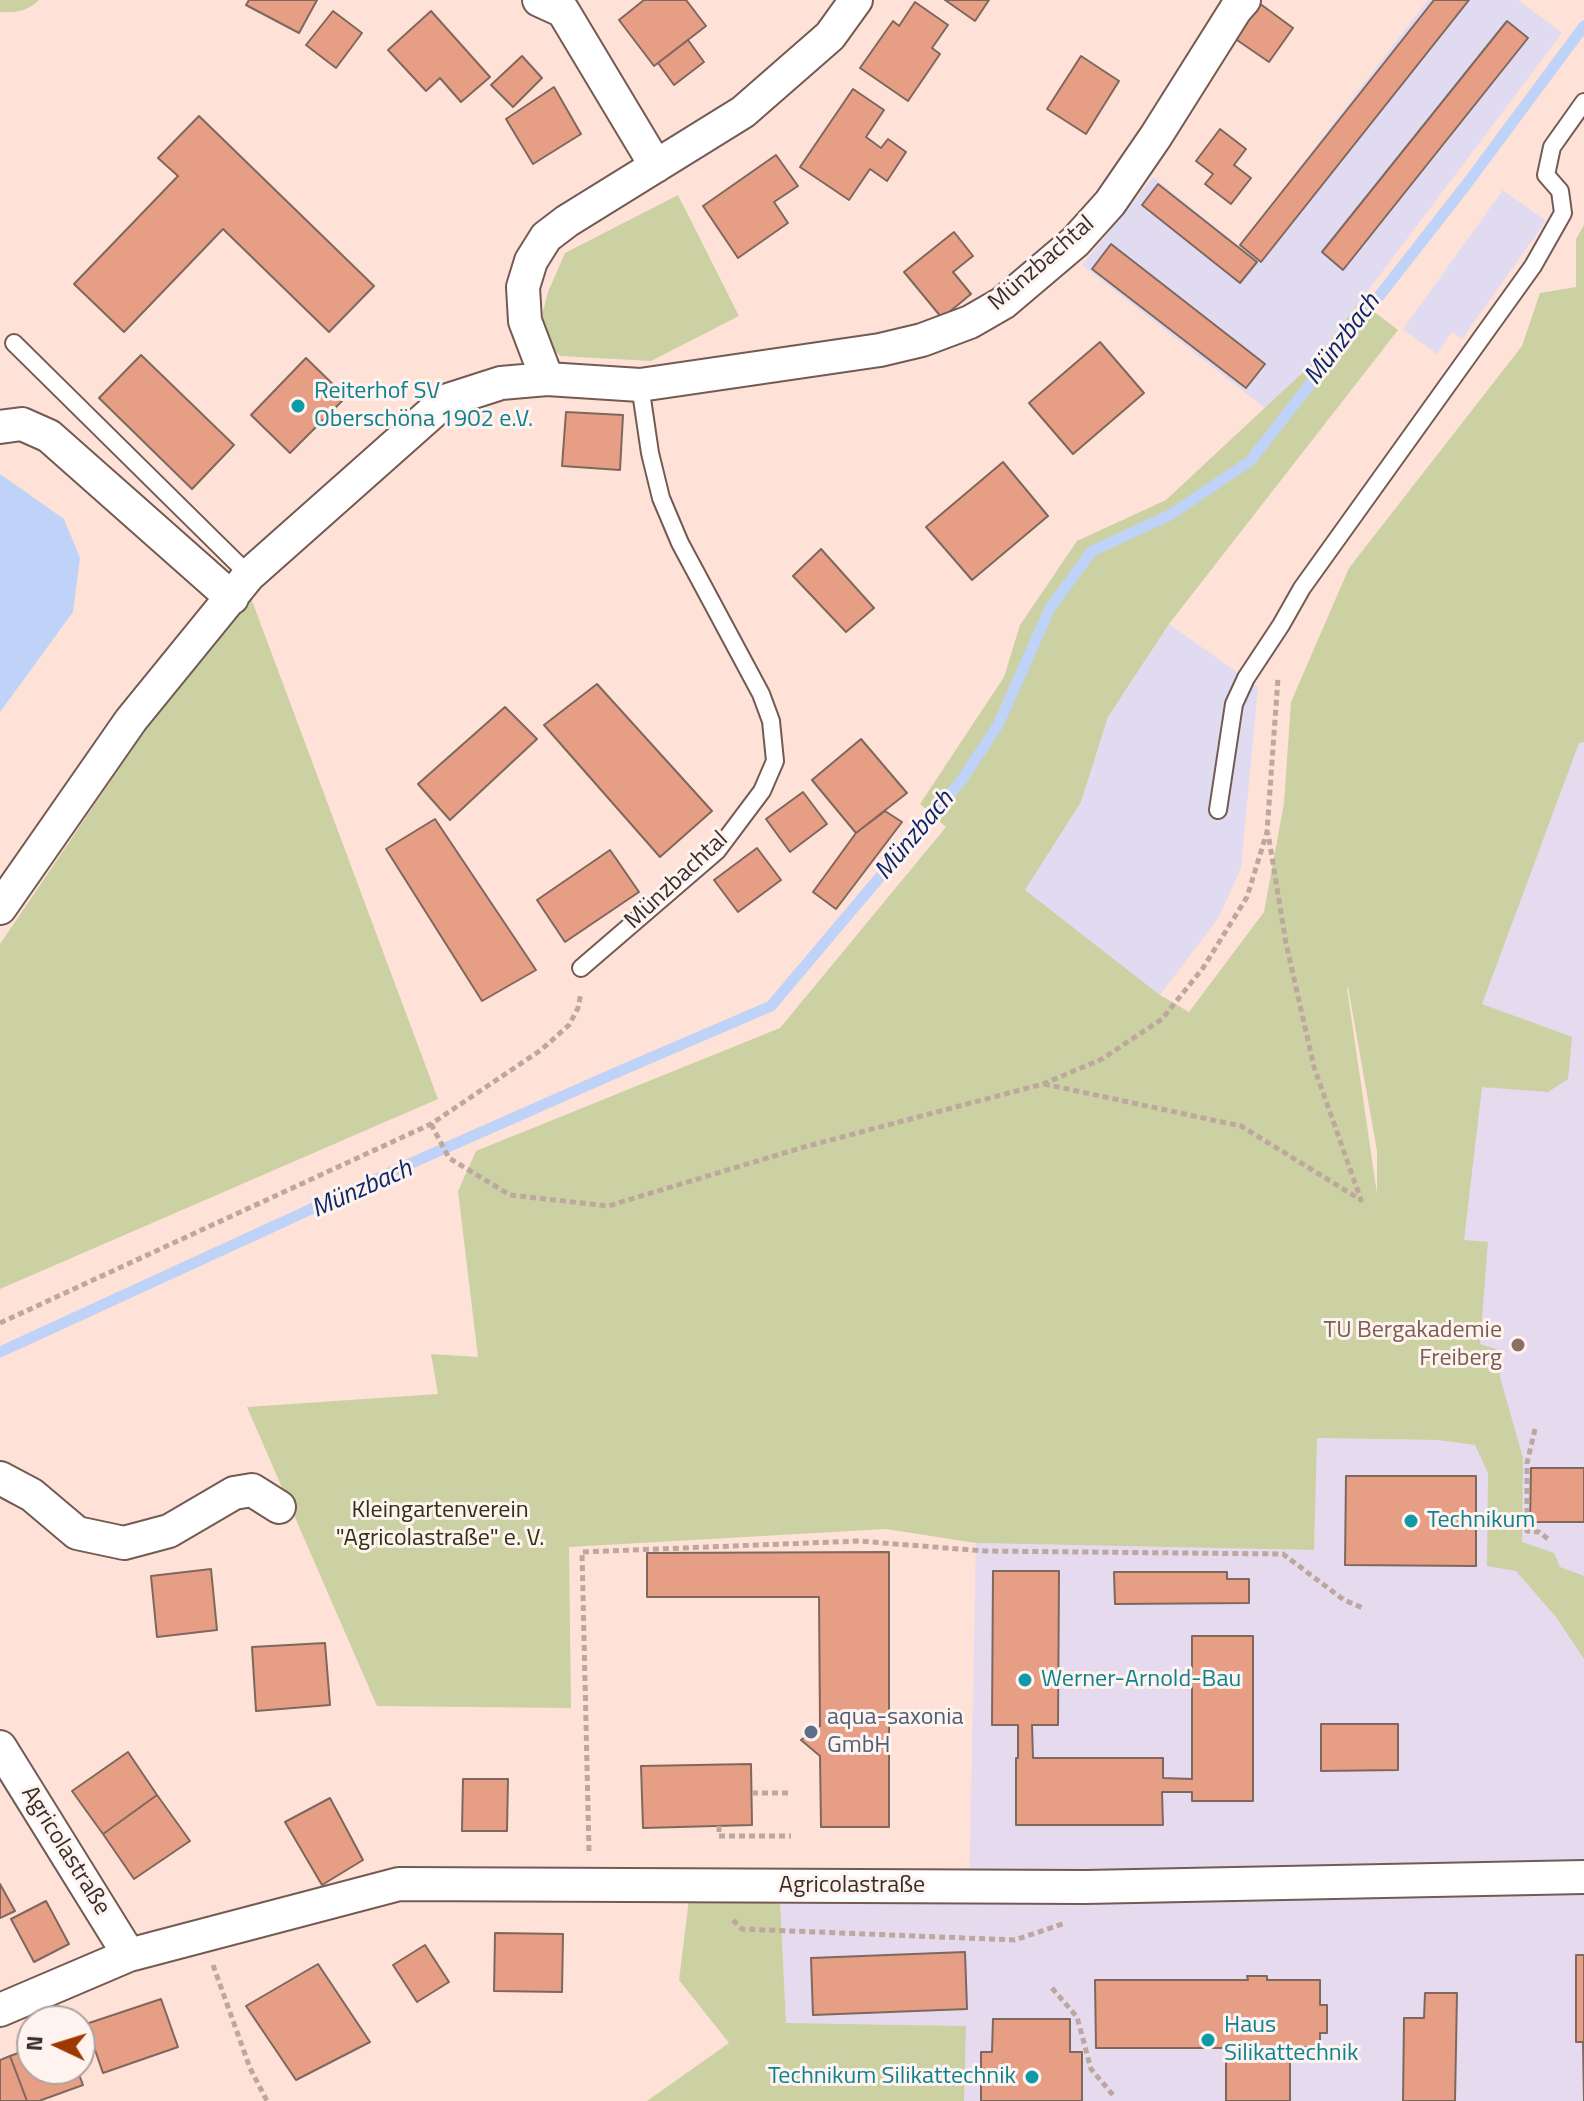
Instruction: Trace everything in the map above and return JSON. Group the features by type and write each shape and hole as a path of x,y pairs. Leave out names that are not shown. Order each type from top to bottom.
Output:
{"street":[{"path":"539,0 563,11 656,166"},
{"path":"547,379 525,321 523,287 531,261 546,237 743,112 830,36 856,0"},
{"name":"Münzbachtal","path":"0,908 131,720 240,587 445,401 501,383 547,379 640,385 880,350 922,340 970,322 1003,303 1075,242 1110,203 1244,0"},
{"path":"0,427 22,424 49,436 240,587"},
{"path":"0,1478 32,1495 77,1533 124,1543 169,1531 234,1493 252,1490 279,1507"},
{"name":"Agricolastraße","path":"0,1747 129,1955"},
{"name":"Agricolastraße","path":"0,2010 129,1955 399,1884 1085,1887 1584,1877"}],"lane":[{"path":"1218,810 1234,704 1246,678 1302,588 1533,266 1563,213 1560,191 1546,175 1552,147 1584,102"},
{"path":"14,343 240,587"},
{"name":"Münzbachtal","path":"581,968 717,851 762,791 775,761 771,721 761,694 680,543 661,498 650,453 640,385"}],"path":[{"path":"431,1124 449,1158 510,1195 608,1206 804,1147 1043,1084 1102,1059 1162,1019 1203,968 1247,897 1267,832 1281,625"},
{"path":"1043,1084 1241,1126 1361,1200 1314,1067 1286,943 1267,832"},
{"path":"0,1323 431,1124 541,1050 569,1025 582,992 581,968"},
{"path":"1535,1429 1527,1463 1527,1531 1539,1532 1548,1539"},
{"path":"590,1884 582,1552 859,1541 984,1551 1283,1554 1344,1600 1363,1608"},
{"path":"752,1793 791,1793"},
{"path":"719,1826 719,1836 791,1836"},
{"path":"202,1935 250,2068 267,2101"},
{"path":"1052,1988 1077,2017 1091,2069 1113,2095"}],"shaded area":[{"path":"1428,0 1518,0 1562,33 1315,361 1265,408 1082,265 1153,177 1239,246"},
{"path":"1503,190 1546,221 1462,339 1452,332 1437,354 1403,329"},
{"path":"1169,624 1258,687 1241,868 1219,917 1160,995 1024,890 1081,802 1108,717"},
{"name":"TU Bergakademie Freiberg","path":"1584,690 1584,2101 964,2101 965,2026 786,2023 780,1900 969,1900 976,1543 1314,1550 1316,1438 1437,1440 1475,1445 1446,1022"}],"green space":[{"path":"0,0 39,0 26,9 0,12"},
{"path":"678,195 739,316 651,361 560,356 544,339 542,315 565,253"},
{"name":"Kleingartenverein \"Agricolastraße\" e. V.","path":"1584,225 1584,742 1579,743 1482,1004 1572,1037 1568,1079 1548,1092 1482,1087 1464,1240 1488,1242 1480,1344 1502,1351 1500,1377 1523,1458 1522,1542 1554,1553 1560,1567 1584,1576 1584,1659 1556,1617 1516,1571 1487,1566 1488,1473 1475,1445 1437,1440 1317,1438 1314,1550 976,1543 886,1529 569,1547 571,1708 377,1706 247,1407 438,1394 431,1354 478,1357 458,1191 476,1151 780,1028 946,827 920,804 1004,677 1020,625 1077,541 1166,500 1315,361 1360,301 1398,330 1169,624 1108,717 1081,802 1025,890 1160,995 1189,1012 1264,912 1284,803 1291,702 1349,568 1522,346 1540,293 1576,287 1576,239","holes":["1348,987 1377,1151 1377,1194"]},
{"path":"251,598 438,1099 0,1289 0,944 162,705"},
{"path":"689,1899 780,1900 786,2023 966,2026 964,2101 647,2101 729,2043 679,1980"}],"water":[{"path":"0,474 64,519 80,558 73,612 0,712"}],"building":[{"path":"249,0 317,0 299,33 246,5"},
{"path":"644,0 686,0 706,26 654,66 619,20"},
{"path":"945,0 989,0 975,21"},
{"path":"1434,0 1469,0 1261,262 1240,245"},
{"path":"915,2 948,25 932,48 940,54 908,101 860,68 893,21 899,26"},
{"path":"1259,3 1293,28 1269,62 1234,38"},
{"path":"333,11 362,33 336,68 306,45"},
{"path":"431,11 490,77 461,102 440,78 426,91 388,50"},
{"path":"1507,21 1528,38 1343,270 1322,252"},
{"path":"688,40 704,62 674,85 658,63"},
{"path":"522,56 542,78 513,107 491,85"},
{"path":"1081,56 1119,81 1086,134 1047,109"},
{"path":"554,87 581,134 533,164 506,119"},
{"path":"853,89 884,110 866,137 881,148 888,139 906,152 887,181 870,169 849,200 800,167"},
{"path":"199,116 374,286 329,332 223,229 124,332 74,284 178,176 158,158"},
{"path":"1220,129 1246,149 1234,165 1251,178 1231,204 1205,184 1213,174 1196,161"},
{"path":"776,155 798,186 774,202 788,223 738,258 703,206"},
{"path":"1158,184 1257,262 1240,283 1142,205"},
{"path":"954,232 973,256 953,272 971,294 942,318 904,272"},
{"path":"1111,244 1265,364 1246,388 1092,269"},
{"path":"1100,342 1144,393 1073,454 1029,403"},
{"path":"141,355 234,445 192,489 99,398"},
{"name":"Reiterhof SV Oberschöna 1902 e.V.","path":"306,358 346,397 290,453 251,415"},
{"path":"566,412 623,415 620,470 562,466"},
{"path":"1003,462 1048,516 972,580 926,527"},
{"path":"821,549 874,608 846,632 793,576"},
{"path":"597,684 712,811 660,857 544,725"},
{"path":"505,707 537,739 450,820 418,784"},
{"path":"861,739 907,793 856,833 812,780"},
{"path":"803,792 827,824 790,852 766,819"},
{"path":"885,811 902,822 836,909 813,892 856,833"},
{"path":"435,819 536,970 482,1001 386,849"},
{"path":"757,848 781,880 738,912 714,880"},
{"path":"610,850 639,892 565,942 537,900"},
{"path":"1531,1468 1584,1468 1584,1522 1530,1522"},
{"name":"Technikum","path":"1346,1476 1476,1476 1476,1566 1345,1565"},
{"path":"889,1552 889,1827 821,1827 820,1756 801,1740 820,1726 819,1597 647,1597 647,1553"},
{"path":"211,1569 217,1630 157,1637 151,1576"},
{"name":"Werner-Arnold-Bau","path":"993,1571 1059,1571 1058,1725 1032,1725 1033,1758 1163,1758 1163,1778 1192,1779 1192,1636 1253,1636 1253,1801 1192,1801 1192,1792 1162,1792 1163,1825 1016,1825 1018,1725 992,1725"},
{"path":"1114,1572 1227,1572 1227,1579 1249,1579 1249,1603 1115,1604"},
{"path":"325,1643 330,1705 256,1711 252,1647"},
{"path":"1321,1724 1398,1724 1398,1770 1321,1771"},
{"path":"128,1752 157,1795 103,1834 72,1791"},
{"path":"751,1764 752,1825 643,1828 641,1766"},
{"path":"463,1779 508,1779 507,1831 462,1831"},
{"path":"157,1795 190,1841 134,1879 103,1834"},
{"path":"330,1798 363,1860 322,1885 285,1822"},
{"path":"0,1884 15,1911 0,1918"},
{"path":"46,1901 69,1944 34,1962 11,1919"},
{"path":"495,1933 563,1934 562,1992 494,1991"},
{"path":"425,1945 449,1982 417,2002 393,1965"},
{"path":"965,1952 967,2009 813,2015 811,1958"},
{"path":"1576,1955 1584,1955 1584,2101 1583,2042 1576,2042"},
{"path":"318,1964 370,2042 296,2080 246,2006"},
{"name":"Haus Silikattechnik","path":"1247,1976 1267,1976 1267,1980 1320,1980 1320,2005 1327,2005 1327,2033 1320,2033 1320,2047 1279,2047 1280,2061 1290,2061 1290,2101 1226,2101 1226,2061 1234,2060 1234,2048 1096,2048 1095,1980 1248,1980"},
{"path":"1425,1993 1457,1993 1455,2101 1403,2101 1404,2018 1424,2018"},
{"path":"161,1999 178,2047 103,2073 96,2053 96,2021"},
{"name":"Technikum Silikattechnik","path":"993,2019 1070,2019 1070,2052 1082,2052 1082,2101 981,2101 981,2052 992,2052"},
{"path":"16,2054 16,2072 10,2056"},
{"path":"10,2056 16,2072 16,2085 21,2085 27,2101 0,2101 0,2060"},
{"path":"21,2085 83,2085 39,2101 27,2101"}],"waterway":[{"name":"Münzbach","path":"0,1352 407,1165 771,1006 961,781 998,725 1050,608 1092,551 1170,515 1250,461 1466,185 1584,26"}],"place":[{"name":"Reiterhof SV Oberschöna 1902 e.V.","path":"298,406"},
{"name":"TU Bergakademie Freiberg","path":"1518,1345"},
{"name":"Technikum","path":"1411,1521"},
{"name":"Werner-Arnold-Bau","path":"1025,1680"},
{"name":"aqua-saxonia GmbH","path":"811,1732"},
{"name":"Haus Silikattechnik","path":"1208,2040"},
{"name":"Technikum Silikattechnik","path":"1032,2077"}]}
